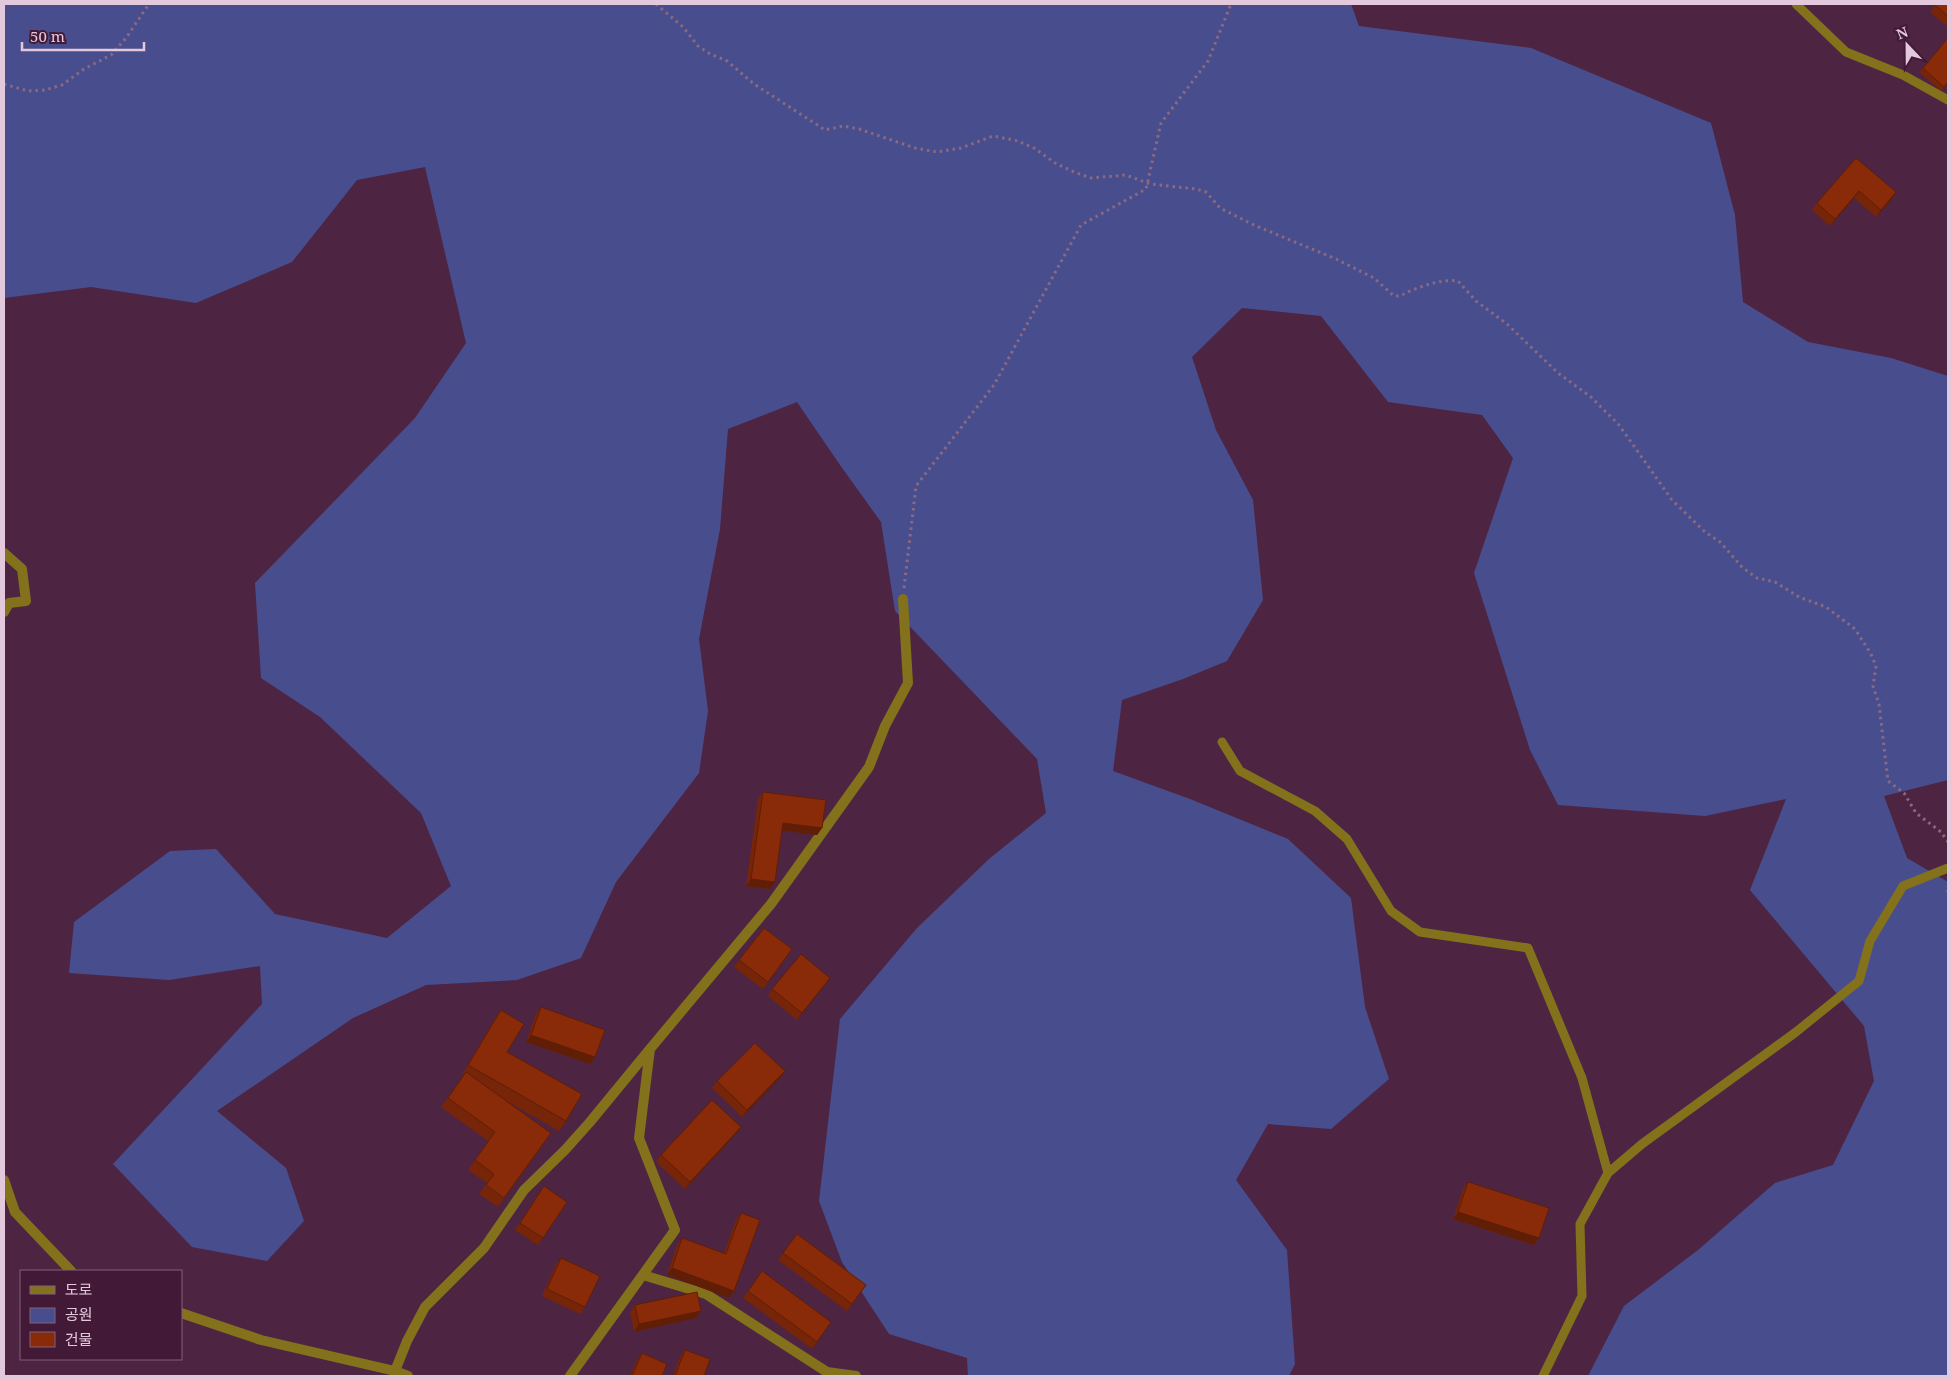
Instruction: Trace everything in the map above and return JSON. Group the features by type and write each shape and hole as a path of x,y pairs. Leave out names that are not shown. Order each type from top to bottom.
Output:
{"street":[{"path":"4,552 22,569 26,601 9,603 4,612"},
{"path":"395,1371 407,1341 425,1308 484,1248 524,1190 565,1150 590,1122 771,904 869,767 885,726 908,683 903,599"},
{"path":"570,1376 675,1230 639,1138 650,1049"},
{"path":"4,1180 15,1212 70,1270"},
{"path":"643,1275 706,1294 827,1372 856,1376"},
{"path":"182,1312 261,1340 395,1371 408,1376"}],"lane":[{"path":"1796,4 1846,52 1902,75 1948,100"},
{"path":"1222,742 1240,771 1315,811 1347,839 1391,911 1420,932 1528,948 1582,1078 1608,1173"},
{"path":"1543,1376 1582,1296 1580,1224 1608,1173 1642,1144 1796,1032 1859,981 1870,941 1903,886 1948,868"}],"path":[{"path":"4,84 28,91 62,86 84,69 111,55 126,38 149,4"},
{"path":"656,4 682,27 698,46 710,54 727,61 754,84 825,130 843,126 859,129 915,148 937,152 961,148 993,136 1018,141 1034,148 1055,163 1091,178 1126,175 1148,183 1182,186 1206,192 1220,208 1254,225 1328,255 1374,278 1394,296 1402,296 1446,280 1458,281 1476,301 1507,324 1558,373 1591,397 1619,425 1672,500 1705,532 1720,542 1743,568 1757,578 1775,582 1799,596 1826,607 1855,629 1871,654 1876,666 1873,686 1879,704 1888,781 1904,792 1916,813 1941,832 1948,842"},
{"path":"903,599 916,486 994,385 1082,225 1146,189 1160,123 1208,61 1231,4"}],"green space":[{"path":"4,4 1351,4 1359,26 1531,48 1711,123 1735,215 1743,302 1808,342 1891,358 1948,376 1948,780 1884,796 1907,858 1948,882 1948,1376 1588,1376 1624,1306 1698,1250 1775,1183 1833,1165 1874,1081 1864,1026 1750,890 1786,799 1705,816 1558,805 1530,750 1474,573 1513,458 1482,415 1388,402 1321,316 1242,308 1192,357 1216,430 1253,500 1263,600 1227,661 1183,679 1122,700 1113,771 1190,799 1288,839 1351,898 1365,1007 1389,1079 1331,1129 1268,1124 1236,1180 1287,1250 1295,1364 1289,1376 968,1376 967,1358 889,1334 842,1262 819,1201 840,1019 917,928 989,859 1046,813 1037,759 895,611 881,522 797,402 728,429 720,529 699,639 708,711 699,773 616,882 581,958 517,980 426,985 353,1018 217,1111 286,1168 304,1221 267,1261 192,1247 113,1164 262,1004 260,966 169,980 69,973 74,922 170,851 216,849 275,914 387,938 451,886 421,813 320,717 261,678 255,583 415,418 466,343 425,167 357,180 292,262 196,303 91,287 4,298"}],"building":[{"path":"1948,4 1948,16 1935,5"},
{"path":"1948,38 1948,82 1944,87 1923,68"},
{"path":"1856,158 1896,192 1881,210 1859,191 1835,219 1817,203"},
{"path":"763,792 826,800 822,828 783,823 775,882 751,879"},
{"path":"764,928 792,949 768,982 739,960"},
{"path":"801,954 830,978 802,1013 772,989"},
{"path":"541,1007 605,1030 595,1057 531,1035"},
{"path":"501,1010 524,1024 507,1052 582,1094 566,1121 468,1065"},
{"path":"755,1043 785,1071 747,1110 717,1081"},
{"path":"466,1072 551,1133 504,1198 486,1185 494,1174 475,1160 495,1132 448,1098"},
{"path":"712,1100 741,1127 690,1182 661,1155"},
{"path":"1468,1182 1549,1208 1539,1238 1458,1212"},
{"path":"544,1186 567,1202 543,1238 520,1223"},
{"path":"741,1213 760,1220 734,1291 672,1268 682,1238 726,1254"},
{"path":"797,1234 866,1285 852,1304 783,1253"},
{"path":"561,1258 600,1276 585,1307 547,1289"},
{"path":"762,1271 831,1322 817,1342 748,1291"},
{"path":"697,1292 701,1311 639,1324 635,1305"},
{"path":"685,1350 710,1359 704,1376 675,1376"},
{"path":"642,1353 667,1364 662,1376 632,1376"}]}
